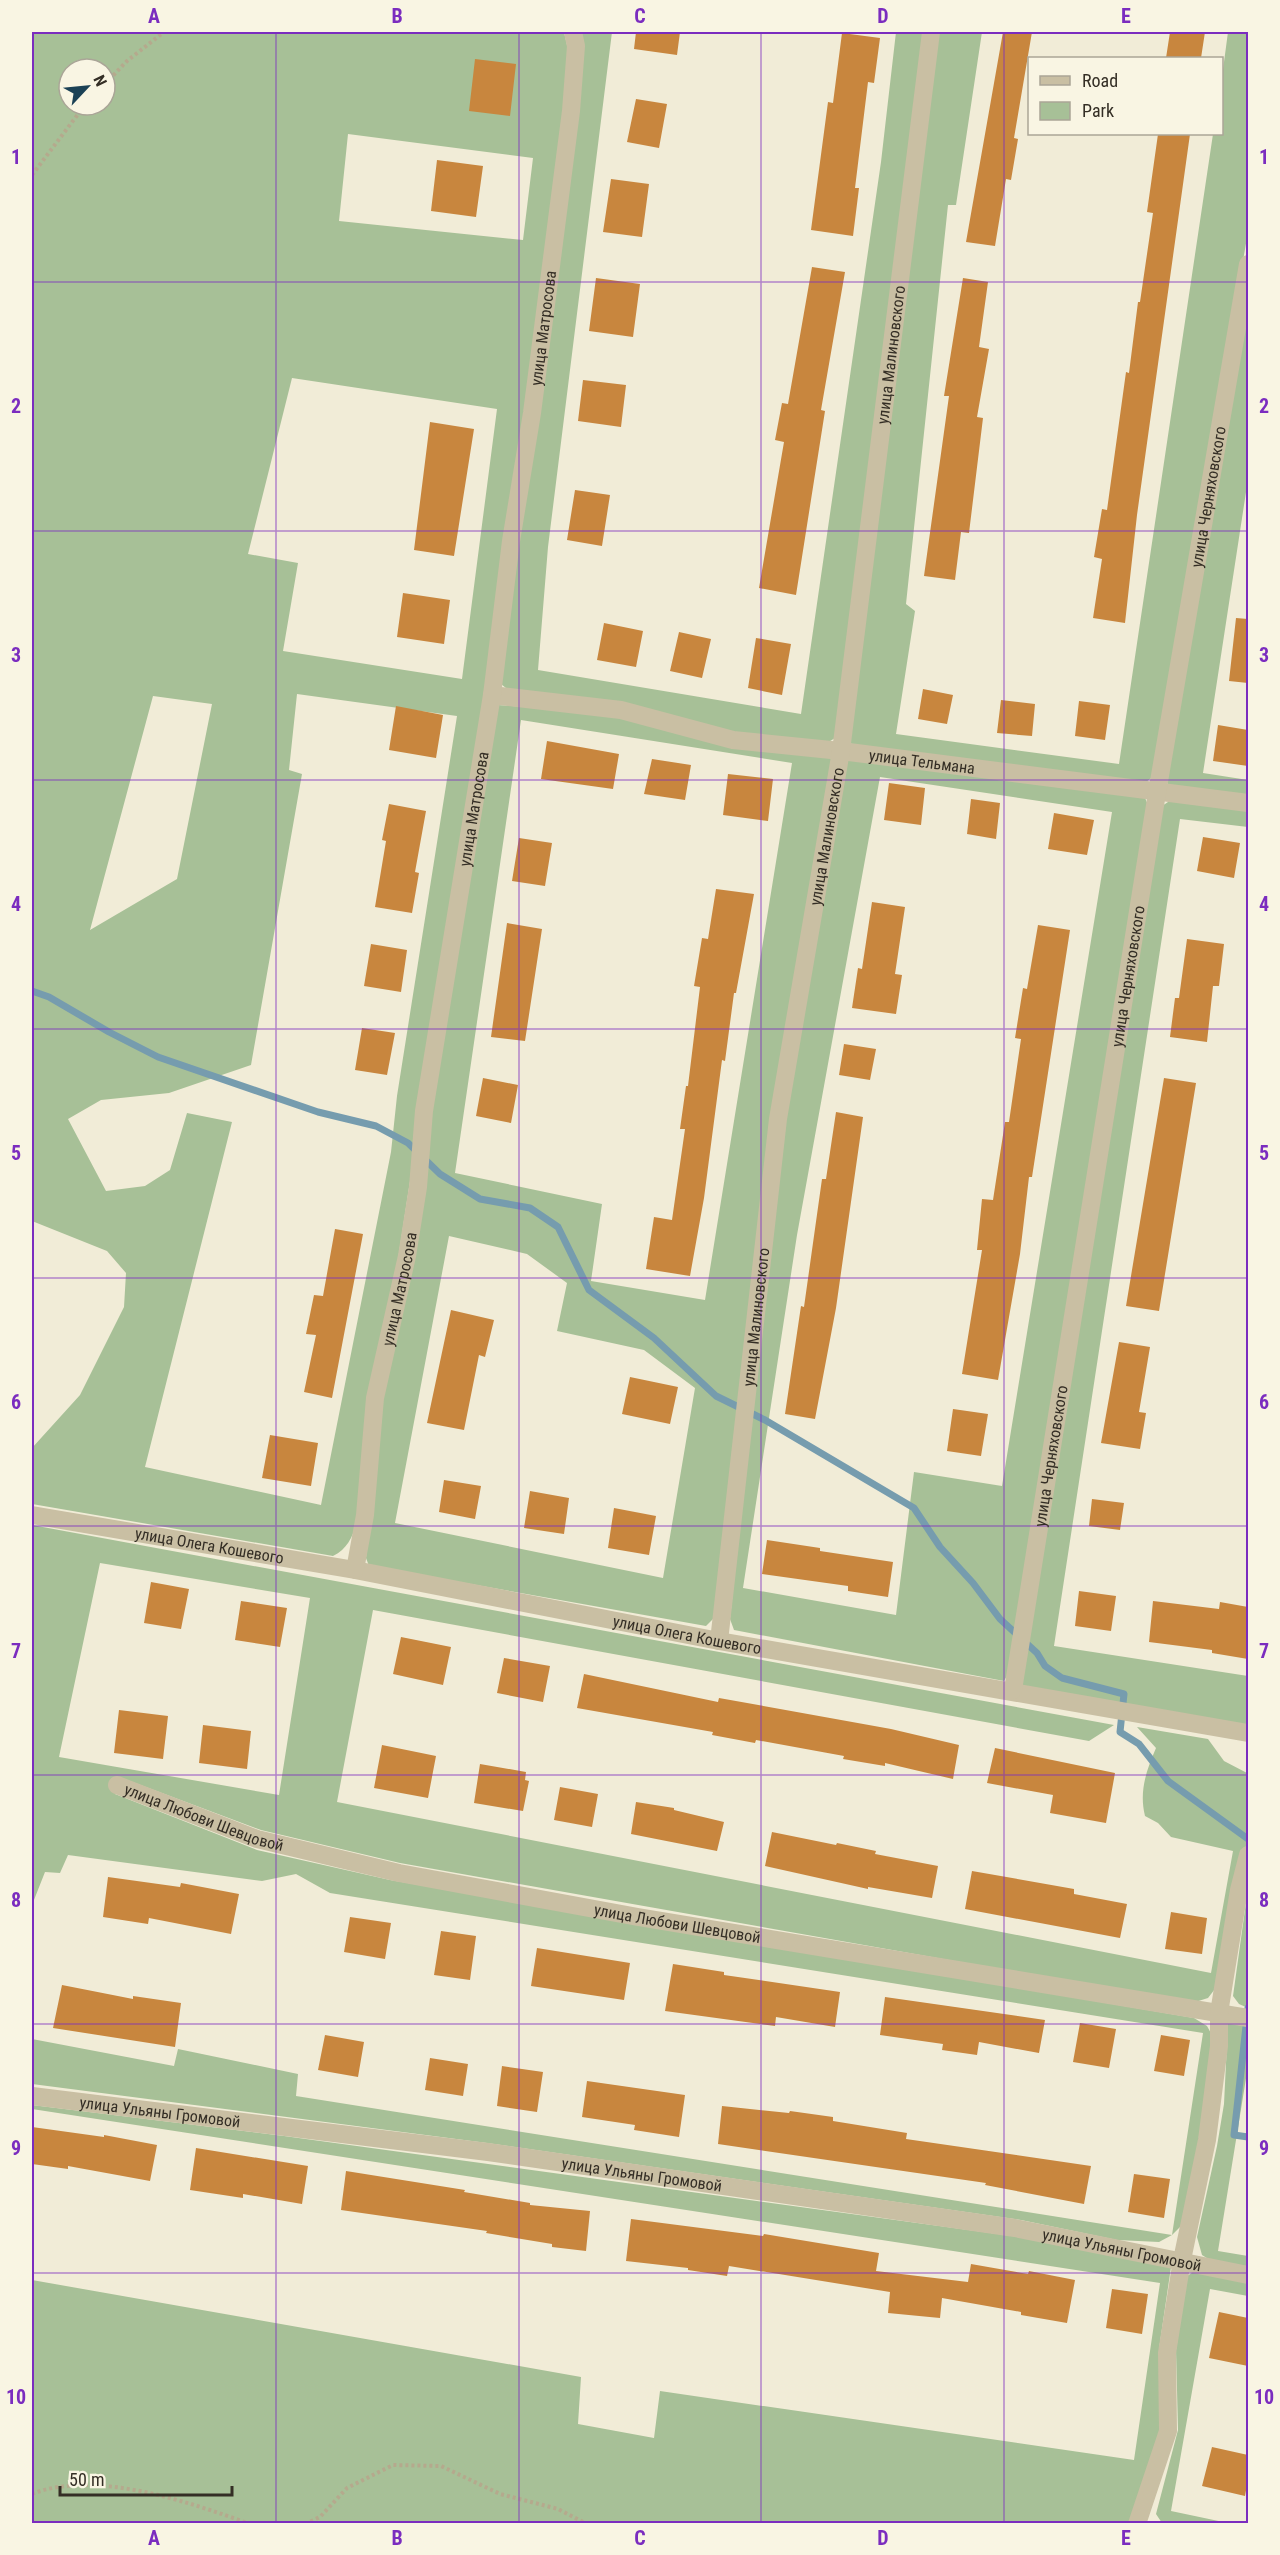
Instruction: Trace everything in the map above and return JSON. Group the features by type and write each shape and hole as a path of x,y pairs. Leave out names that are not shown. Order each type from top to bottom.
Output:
{"street":[{"name":"улица Малиновского","path":"719,1641 778,1119 841,751 931,32"},
{"name":"улица Матросова","path":"355,1570 365,1515 375,1398 407,1256 418,1187 424,1111 492,695 572,111 575,39"},
{"name":"улица Черняховского","path":"1012,1690 1157,793 1248,264"},
{"name":"улица Тельмана","path":"492,695 621,710 733,740 841,751 1248,803"},
{"name":"улица Олега Кошевого","path":"32,1515 355,1570 719,1641 1012,1690 1248,1733"},
{"name":"улица Любови Шевцовой","path":"117,1785 257,1839 399,1873 638,1917 1248,2018"},
{"path":"1137,2523 1168,2431 1167,2353 1182,2260 1214,2098 1219,2046 1219,2013 1239,1890 1248,1856"},
{"name":"улица Ульяны Громовой","path":"32,2096 488,2152 1015,2228 1248,2274"}],"path":[{"path":"117,71 164,32"},
{"path":"32,175 76,117"},
{"path":"305,2523 320,2517 347,2488 393,2465 441,2466 500,2494 558,2509 587,2523"},
{"path":"32,2494 43,2490 100,2484 197,2505 250,2523"}],"green space":[{"path":"32,32 564,32 567,45 567,93 493,642 358,1519 347,1545 338,1553 333,1556 32,1504 32,1448 80,1395 124,1307 126,1273 107,1251 32,1221","holes":["348,134 533,158 523,240 339,221","292,378 497,409 462,679 283,651 298,563 248,554","297,694 457,716 397,1096 391,1152 321,1505 145,1467 232,1122 187,1113 170,1170 145,1186 106,1191 68,1119 101,1100 169,1093 251,1065 302,774 289,770","153,696 212,704 177,879 90,930"]},
{"path":"581,32 612,32 548,547 538,670 801,714 881,162 896,32 924,32 835,738 827,743 731,735 511,692 501,684"},
{"path":"937,32 982,32 956,205 948,205 906,604 915,611 896,734 1119,764 1213,135 1223,135 1223,70 1228,32 1248,32 1248,232 1153,777 1143,784 853,746 848,739"},
{"path":"1248,298 1248,479 1203,773 1248,780 1248,797 1170,788 1164,777"},
{"path":"497,705 621,713 830,755 834,764 714,1618 706,1626 369,1566 366,1558 382,1398","holes":["521,720 792,763 705,1300 591,1281 602,1204 455,1173","449,1236 527,1254 567,1283 557,1331 644,1350 695,1388 663,1578 395,1523"]},
{"path":"854,758 1144,795 1149,808 1011,1669 1004,1681 734,1630 730,1619 783,1120 846,762","holes":["880,777 1112,812 1002,1486 914,1472 896,1615 743,1588 797,1235"]},
{"path":"1171,800 1248,808 1248,827 1180,819 1054,1646 1248,1676 1248,1726 1023,1686 1021,1670 1162,806"},
{"path":"32,1525 1114,1725 1089,1741 373,1610 337,1802 1211,1973 1233,1851 1171,1837 1158,1823 1145,1816 1143,1798 1145,1782 1156,1748 1137,1727 1208,1739 1224,1761 1247,1773 1247,1850 1218,1985 1208,1998 1192,2003 400,1863 261,1830 119,1777 115,1794 257,1850 390,1880 1194,2018 1207,2026 1213,2037 1210,2080 1183,2224 1172,2235 1203,2033 330,1893 296,1874 262,1881 68,1855 60,1873 45,1872 32,1905","holes":["100,1563 310,1598 279,1795 59,1757"]},
{"path":"1248,1888 1248,2008 1239,2004 1233,1996"},
{"path":"1228,2023 1248,2027 1248,2066 1218,2251 1248,2256 1248,2269 1213,2262 1202,2255 1197,2237 1224,2104"},
{"path":"32,2039 174,2066 178,2049 298,2074 296,2096 1172,2235 1159,2242 1117,2240 1021,2220 487,2143 32,2084"},
{"path":"32,2105 284,2136 1019,2237 1171,2267 1159,2349 1162,2432 1136,2523 32,2523 32,2280 581,2377 578,2424 654,2438 660,2391 1134,2460 1160,2283 32,2109"},
{"path":"1195,2271 1248,2282 1248,2296 1210,2289 1171,2511 1228,2523 1162,2523 1156,2514 1178,2430 1176,2350 1187,2276"}],"building":[{"path":"636,32 680,32 677,55 634,49"},
{"path":"1003,32 1032,32 1014,138 1018,139 1011,180 1006,179 995,246 966,242"},
{"path":"1170,32 1205,32 1201,57 1166,57"},
{"path":"842,33 880,38 874,83 868,82 855,188 859,188 853,236 811,230 828,102 833,103"},
{"path":"475,59 516,64 510,116 469,111"},
{"path":"636,99 667,104 659,148 627,142"},
{"path":"1158,135 1190,135 1137,515 1125,623 1093,618 1102,559 1094,557 1102,509 1107,510 1126,372 1129,373 1138,302 1140,302 1153,213 1147,212"},
{"path":"437,160 483,166 476,217 431,211"},
{"path":"611,179 649,184 642,237 603,232"},
{"path":"812,267 845,272 821,410 825,411 796,595 759,588 784,442 775,440 782,403 788,404"},
{"path":"596,278 640,284 633,337 589,331"},
{"path":"963,278 988,282 979,347 989,349 977,417 983,418 969,533 961,532 955,580 924,576 949,396 944,396"},
{"path":"583,380 626,385 621,427 578,421"},
{"path":"430,422 474,429 454,556 414,550"},
{"path":"575,490 610,495 602,546 567,540"},
{"path":"403,593 450,600 444,644 397,637"},
{"path":"1236,618 1248,619 1248,683 1229,681"},
{"path":"604,623 643,631 636,667 597,660"},
{"path":"679,632 711,639 702,678 670,671"},
{"path":"756,638 791,644 782,695 748,688"},
{"path":"923,689 953,695 947,724 918,719"},
{"path":"1001,700 1035,704 1032,736 997,733"},
{"path":"1079,701 1110,705 1105,740 1075,736"},
{"path":"396,706 443,715 436,758 389,750"},
{"path":"1218,725 1248,730 1248,766 1213,761"},
{"path":"547,741 619,754 613,789 541,779"},
{"path":"652,759 691,765 685,800 644,794"},
{"path":"728,774 773,779 768,821 723,815"},
{"path":"889,783 925,788 921,825 884,820"},
{"path":"971,799 1000,803 996,839 967,834"},
{"path":"389,804 426,811 415,872 419,873 412,913 375,907 386,841 382,840"},
{"path":"1054,813 1094,820 1087,855 1048,849"},
{"path":"1203,837 1240,843 1234,878 1197,871"},
{"path":"519,838 552,843 545,886 512,881"},
{"path":"716,889 754,894 736,993 734,993 725,1061 722,1060 704,1198 690,1276 646,1269 654,1217 672,1220 685,1129 680,1129 686,1086 688,1086 700,987 694,986 702,938 708,939"},
{"path":"872,902 905,907 895,974 902,975 896,1014 852,1008 858,968 862,969"},
{"path":"507,923 542,929 525,1041 491,1037"},
{"path":"1038,925 1070,930 1032,1177 1029,1177 1020,1254 998,1380 962,1374 982,1250 977,1250 982,1199 993,1200 1005,1122 1009,1122 1021,1039 1015,1038 1023,988 1027,989"},
{"path":"1187,939 1224,944 1219,986 1213,986 1207,1042 1170,1037 1175,998 1179,998"},
{"path":"371,944 407,950 401,992 364,986"},
{"path":"362,1028 395,1033 387,1075 355,1070"},
{"path":"844,1044 876,1049 870,1080 839,1075"},
{"path":"483,1078 518,1085 511,1123 476,1116"},
{"path":"1164,1078 1196,1083 1159,1311 1126,1306"},
{"path":"836,1112 863,1117 836,1308 815,1419 785,1414 801,1306 804,1307 822,1179 826,1179"},
{"path":"335,1229 363,1234 332,1398 304,1392 316,1335 306,1334 314,1295 323,1296"},
{"path":"451,1310 494,1320 485,1357 479,1355 464,1430 427,1423"},
{"path":"1119,1342 1150,1347 1139,1412 1146,1413 1140,1449 1101,1443"},
{"path":"630,1377 678,1387 670,1424 622,1414"},
{"path":"953,1409 988,1414 981,1456 947,1451"},
{"path":"270,1435 318,1443 311,1486 262,1478"},
{"path":"444,1480 481,1486 475,1519 439,1512"},
{"path":"530,1491 569,1498 564,1534 524,1528"},
{"path":"1092,1499 1124,1503 1120,1530 1089,1526"},
{"path":"614,1508 656,1516 649,1555 608,1548"},
{"path":"767,1540 893,1562 888,1597 848,1591 848,1586 762,1574"},
{"path":"151,1582 189,1589 181,1629 144,1623"},
{"path":"1079,1591 1116,1596 1111,1631 1075,1626"},
{"path":"241,1601 287,1608 280,1647 235,1640"},
{"path":"1153,1601 1219,1609 1220,1602 1248,1607 1248,1659 1212,1653 1212,1650 1149,1642"},
{"path":"401,1637 451,1647 443,1685 393,1674"},
{"path":"504,1658 550,1666 543,1702 497,1693"},
{"path":"584,1674 718,1702 719,1698 891,1729 959,1745 953,1779 885,1763 885,1766 843,1759 844,1756 756,1740 755,1743 712,1735 713,1732 577,1708"},
{"path":"119,1710 168,1716 163,1759 114,1753"},
{"path":"203,1725 251,1731 247,1769 199,1763"},
{"path":"382,1745 436,1756 428,1798 374,1788"},
{"path":"995,1748 1115,1773 1106,1823 1050,1813 1053,1795 987,1783"},
{"path":"480,1764 526,1772 525,1780 529,1781 523,1811 474,1803"},
{"path":"560,1787 598,1794 592,1827 554,1820"},
{"path":"636,1802 674,1808 674,1810 724,1822 717,1851 631,1834"},
{"path":"772,1832 836,1845 837,1843 876,1851 875,1854 938,1866 932,1898 868,1887 868,1889 765,1866"},
{"path":"972,1871 1074,1889 1074,1894 1127,1904 1120,1938 965,1909"},
{"path":"108,1877 180,1887 181,1883 239,1894 231,1934 149,1918 148,1924 103,1917"},
{"path":"1171,1912 1207,1918 1202,1954 1165,1949"},
{"path":"350,1917 391,1923 385,1959 344,1952"},
{"path":"441,1931 476,1936 470,1980 434,1975"},
{"path":"537,1948 630,1963 624,2000 531,1986"},
{"path":"673,1964 724,1972 724,1975 840,1992 835,2027 776,2017 775,2026 665,2011"},
{"path":"62,1985 133,1999 133,1996 181,2003 175,2047 53,2028"},
{"path":"885,1997 1045,2020 1039,2053 979,2042 977,2055 942,2050 943,2044 880,2035"},
{"path":"1080,2023 1116,2029 1109,2068 1073,2062"},
{"path":"325,2035 364,2042 358,2077 318,2070"},
{"path":"1161,2035 1190,2040 1184,2076 1154,2071"},
{"path":"430,2058 468,2064 463,2096 425,2090"},
{"path":"502,2066 543,2072 537,2112 497,2106"},
{"path":"587,2081 685,2095 679,2137 634,2130 635,2125 582,2117"},
{"path":"722,2106 833,2117 833,2121 907,2133 906,2139 1091,2166 1084,2204 985,2185 986,2183 718,2144"},
{"path":"32,2127 104,2137 104,2135 157,2145 150,2181 68,2166 68,2169 32,2164"},
{"path":"196,2148 308,2166 302,2204 243,2194 243,2198 190,2190"},
{"path":"346,2171 465,2190 464,2192 530,2203 530,2205 590,2211 586,2251 552,2247 552,2244 486,2233 487,2231 341,2210"},
{"path":"1134,2174 1170,2179 1164,2218 1128,2212"},
{"path":"631,2219 763,2236 764,2234 879,2253 876,2271 968,2282 971,2264 1028,2274 1029,2271 1075,2280 1067,2323 942,2298 940,2318 888,2313 890,2292 729,2266 727,2276 688,2270 688,2268 626,2261"},
{"path":"1112,2289 1148,2294 1142,2334 1106,2328"},
{"path":"1219,2312 1248,2318 1248,2366 1209,2358"},
{"path":"1212,2447 1248,2455 1245,2496 1202,2486"}],"waterway":[{"path":"32,991 49,997 158,1057 318,1112 376,1126 408,1143 440,1174 480,1199 530,1208 558,1227 589,1290 654,1338 716,1396 765,1420 914,1508 940,1547 973,1583 1000,1619 1037,1653 1045,1666 1062,1678 1124,1694 1120,1732 1139,1744 1168,1781 1248,1839"},
{"path":"1248,2008 1234,2135 1248,2137"}]}
